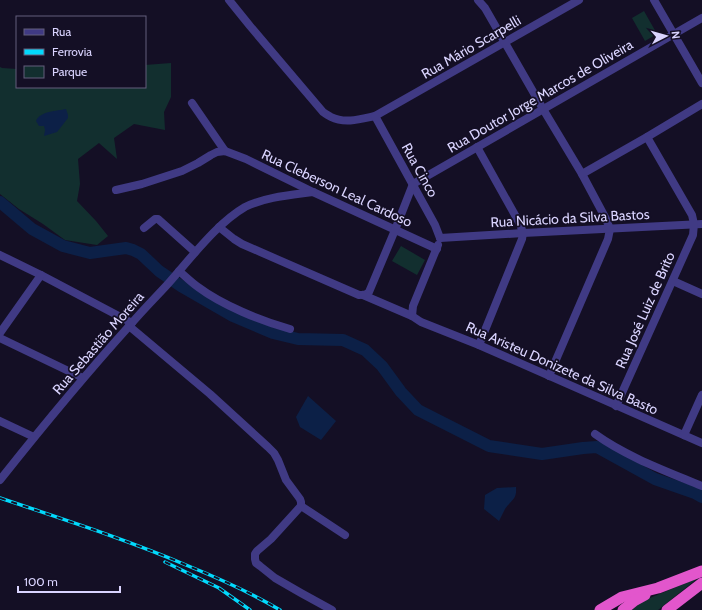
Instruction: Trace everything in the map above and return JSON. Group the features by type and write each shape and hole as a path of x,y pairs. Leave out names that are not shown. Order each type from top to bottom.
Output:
{"highway":[{"path":"600,610 622,597 658,588 702,571"},
{"path":"667,610 702,583"},
{"path":"623,610 634,601 658,588"}],"street":[{"name":"Rua Mário Scarpelli","path":"229,0 323,112 331,118 343,121 375,116 579,0"},
{"path":"478,0 582,174 610,229 608,239 549,376"},
{"path":"654,0 702,83"},
{"name":"Rua Doutor Jorge Marcos de Oliveira","path":"413,184 702,18"},
{"path":"116,190 142,184 177,173 217,152 225,151 192,103"},
{"path":"582,174 702,104"},
{"name":"Rua Cinco","path":"375,116 435,225 440,238"},
{"path":"647,137 698,224"},
{"path":"477,147 520,224 523,233 522,239 479,345"},
{"name":"Rua Cleberson Leal Cardoso","path":"225,151 246,159 313,192 437,249"},
{"path":"366,294 395,230 413,184"},
{"name":"Rua Sebastião Moreira","path":"0,480 83,378 130,324 219,227 231,216 245,207 286,196 313,192"},
{"path":"144,228 155,219 158,219 195,252"},
{"name":"Rua Nicácio da Silva Bastos","path":"440,238 698,224"},
{"name":"Rua José Luiz de Brito","path":"616,406 698,224"},
{"name":"Rua Aristeu Donizete da Silva Basto","path":"219,227 242,244 359,295 366,294 412,316 421,322 479,345 702,443"},
{"path":"412,316 413,306 437,249 440,238"},
{"path":"0,255 41,275 130,324 210,394 274,453 286,480 300,499 301,506 344,535"},
{"path":"176,274 229,305 263,320 290,329"},
{"path":"0,333 41,275"},
{"path":"673,280 702,294"},
{"path":"0,338 83,378"},
{"path":"684,435 702,395"},
{"path":"0,421 34,437"},
{"path":"595,434 611,445 702,486"},
{"path":"301,506 272,539 257,551 255,554 256,563 275,578 332,610"}],"green space":[{"path":"644,11 657,34 645,41 632,18"},
{"path":"171,63 171,97 164,112 165,130 134,124 114,138 117,159 99,143 78,159 80,184 77,201 108,236 97,245 65,240 19,209 0,194 0,67 16,69 16,88 146,88 146,65"},
{"path":"401,246 425,260 417,275 392,261"},
{"path":"698,578 658,610 632,610 645,600"}],"water":[{"path":"66,109 68,118 57,132 44,136 44,126 39,126 36,121 38,118 45,113"},
{"path":"308,396 336,421 321,440 300,427 296,417"},
{"path":"516,487 516,495 514,499 505,509 499,521 484,509 485,495 497,488"}],"waterway":[{"path":"0,202 32,229 63,246 90,253 126,248 133,250 141,254 159,271 181,286 233,316 273,333 298,339 343,340 365,350 382,366 401,392 418,410 489,446 542,454 597,447 655,479 695,493 702,497"}],"railway":[{"path":"0,498 163,556 234,586 280,610"},
{"path":"165,562 219,588 250,610"}]}
